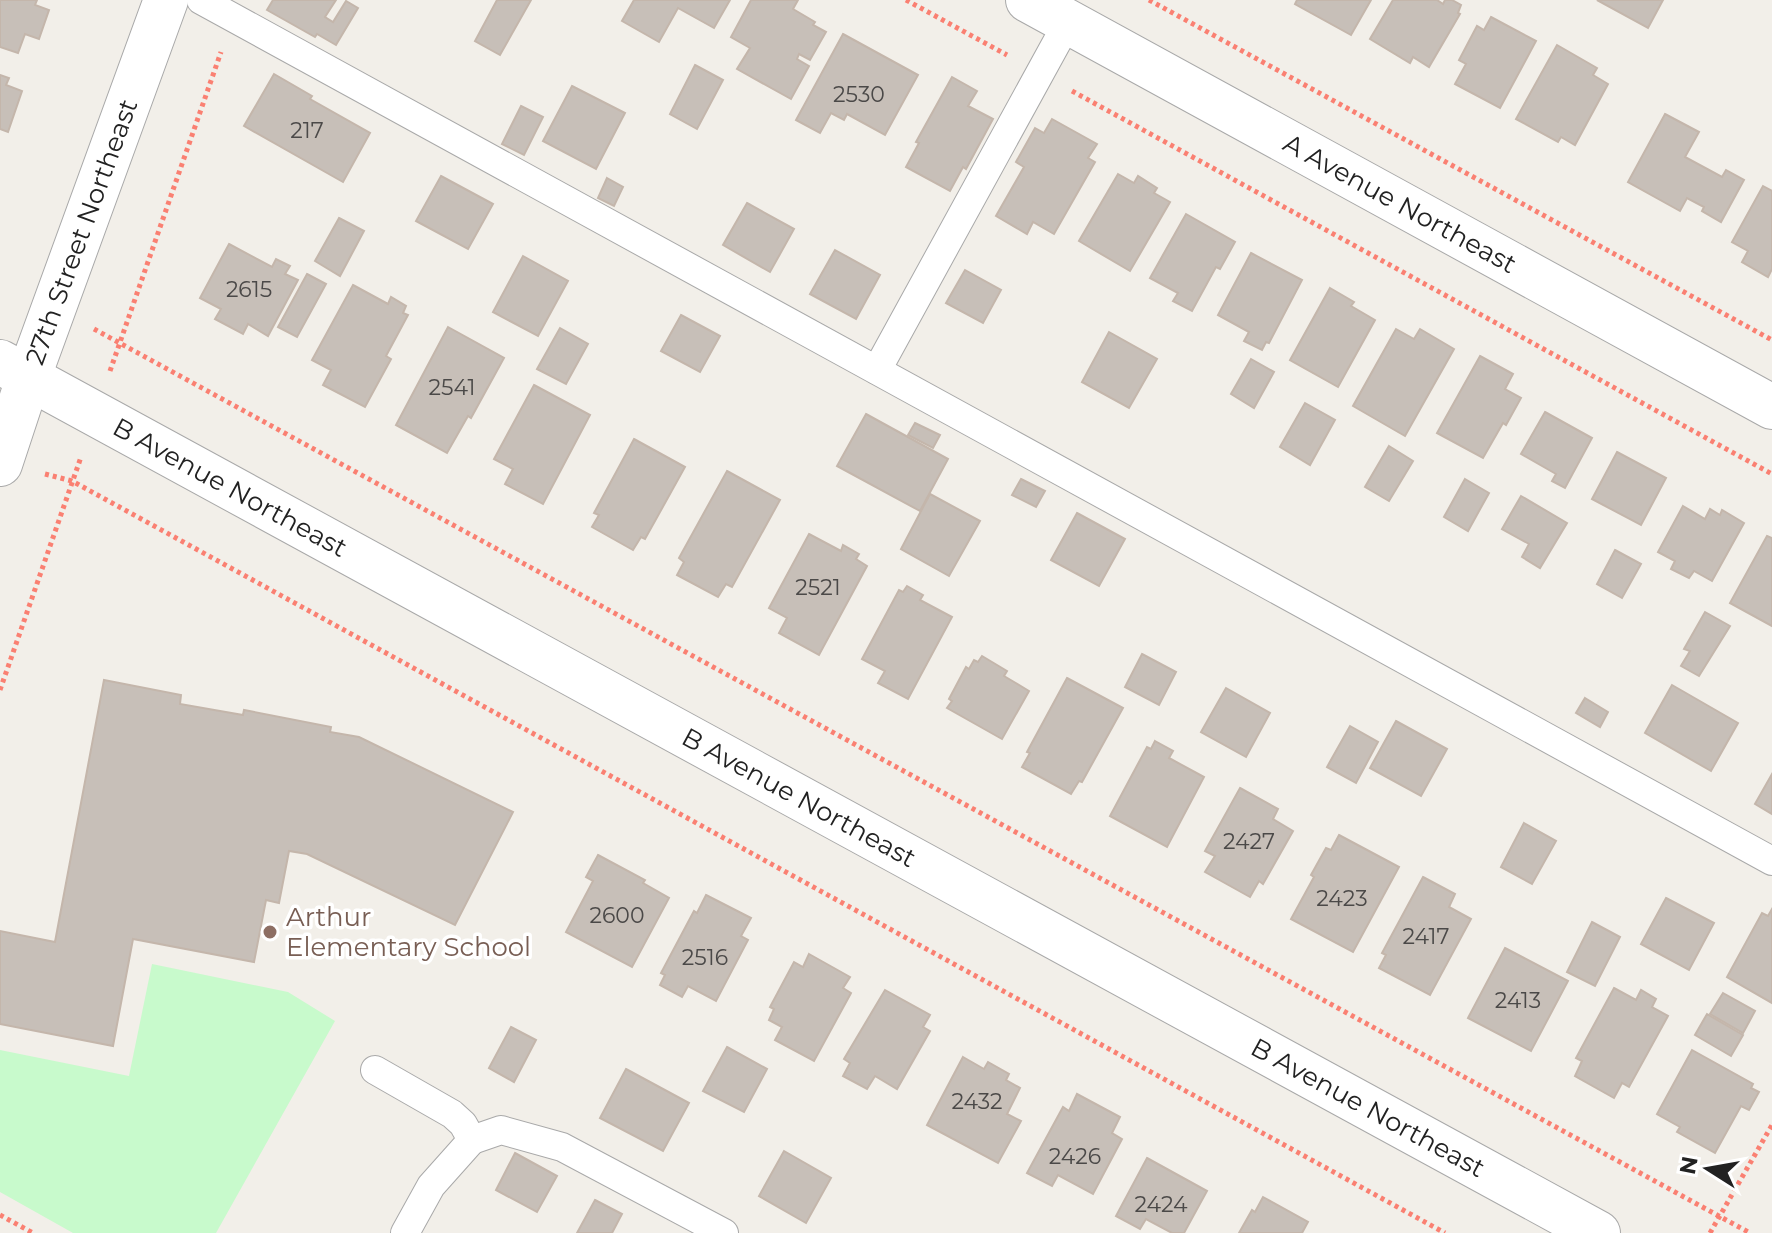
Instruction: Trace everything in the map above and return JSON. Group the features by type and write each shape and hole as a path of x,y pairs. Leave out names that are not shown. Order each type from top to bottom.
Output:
{"street":[{"name":"27th Street Northeast","path":"0,464 14,369 166,0"},
{"name":"A Avenue Northeast","path":"1028,0 1772,407"},
{"name":"B Avenue Northeast","path":"14,369 1598,1233"}],"lane":[{"path":"201,0 1772,861"},
{"path":"877,370 1068,22"},
{"path":"375,1070 452,1114 463,1124 472,1140"},
{"path":"405,1233 431,1186 472,1140 501,1130 562,1147 724,1233"}],"path":[{"path":"906,0 1772,474"},
{"path":"1149,0 1772,340"},
{"path":"109,372 233,18"},
{"path":"82,323 1750,1233"},
{"path":"0,690 81,455"},
{"path":"43,474 72,481 1445,1233"},
{"path":"1710,1233 1772,1125"},
{"path":"0,1215 33,1233"}],"green space":[{"path":"152,964 288,992 335,1021 216,1233 73,1233 0,1192 0,1050 129,1076"}],"building":[{"path":"0,0 37,0 35,5 49,10 39,39 25,34 18,53 0,47"},
{"path":"273,0 336,0 325,17 333,22 346,1 358,8 336,45 267,10"},
{"path":"497,0 531,0 500,55 475,41"},
{"path":"634,0 730,0 714,28 678,8 659,42 622,21"},
{"path":"751,0 798,0 793,9 826,32 810,60 799,54 797,59 809,66 791,99 737,69 750,48 731,37"},
{"path":"1297,0 1371,0 1351,35 1295,4"},
{"path":"1393,0 1437,0 1443,4 1445,0 1452,0 1461,5 1460,14 1429,67 1413,57 1410,63 1370,39"},
{"path":"1597,0 1663,0 1648,28"},
{"path":"1491,17 1536,41 1500,108 1455,84 1466,64 1459,60 1477,26 1484,30"},
{"path":"843,34 918,75 885,135 847,114 844,120 831,113 820,133 796,120"},
{"path":"1557,45 1597,68 1593,75 1608,84 1575,145 1561,137 1558,142 1516,119"},
{"path":"695,65 723,80 697,129 670,114"},
{"path":"274,74 312,96 310,99 370,133 343,182 244,126"},
{"path":"0,75 9,78 6,85 22,91 8,132 0,129"},
{"path":"952,77 977,91 968,106 993,119 966,169 963,167 950,191 906,167 919,143 916,142"},
{"path":"572,86 625,113 596,169 543,141"},
{"path":"521,106 543,117 524,155 502,144"},
{"path":"1665,114 1699,132 1685,157 1722,177 1726,170 1744,180 1721,222 1702,211 1704,207 1687,198 1680,211 1628,182"},
{"path":"1052,119 1097,144 1088,158 1095,162 1054,234 1033,222 1027,234 996,216 1024,167 1016,162 1035,128 1044,133"},
{"path":"1118,174 1134,183 1138,176 1157,188 1154,193 1170,202 1130,271 1079,241"},
{"path":"441,176 493,204 468,249 416,221"},
{"path":"607,178 623,187 614,206 598,198"},
{"path":"1763,186 1772,191 1772,269 1768,277 1742,262 1748,251 1732,242"},
{"path":"747,203 794,229 770,272 723,245"},
{"path":"1186,214 1235,242 1220,269 1216,267 1192,311 1173,301 1178,293 1150,278"},
{"path":"339,218 364,231 340,276 315,261"},
{"path":"229,244 272,267 276,259 290,266 285,274 298,280 268,336 248,324 243,334 215,319 221,309 200,298"},
{"path":"835,250 880,275 856,319 810,294"},
{"path":"1251,253 1302,280 1269,343 1266,342 1262,350 1244,341 1249,332 1218,315"},
{"path":"523,256 568,281 538,336 493,312"},
{"path":"965,270 1001,290 983,323 946,303"},
{"path":"307,274 326,284 297,337 278,327"},
{"path":"353,285 388,304 391,297 406,306 403,313 408,315 386,356 391,359 365,407 323,385 331,370 312,360"},
{"path":"1330,288 1354,302 1351,306 1375,320 1338,387 1290,360"},
{"path":"681,315 720,336 700,372 661,351"},
{"path":"448,327 504,358 471,418 468,416 447,453 396,425"},
{"path":"560,328 588,344 566,384 537,369"},
{"path":"1396,329 1414,339 1420,329 1454,349 1405,436 1353,406"},
{"path":"1109,332 1157,359 1129,408 1082,382"},
{"path":"1480,356 1513,374 1505,389 1521,398 1483,458 1437,433"},
{"path":"1251,359 1274,372 1254,408 1231,394"},
{"path":"534,385 590,415 543,504 505,484 513,469 494,459"},
{"path":"1305,403 1335,420 1310,465 1280,447"},
{"path":"1545,412 1592,438 1565,488 1552,481 1556,474 1521,454"},
{"path":"866,414 948,459 920,511 837,466"},
{"path":"915,423 940,435 933,448 908,435"},
{"path":"634,439 685,467 645,539 641,537 633,550 592,527 599,515 594,513"},
{"path":"1389,446 1413,461 1389,501 1365,487"},
{"path":"1617,452 1666,478 1641,525 1592,499"},
{"path":"727,471 780,500 732,587 726,584 718,597 677,575 684,562 679,558"},
{"path":"1021,479 1045,491 1036,507 1012,495"},
{"path":"1465,479 1489,493 1468,531 1444,517"},
{"path":"930,494 980,521 949,576 901,549"},
{"path":"1521,496 1567,523 1540,568 1522,557 1529,544 1502,529"},
{"path":"1683,506 1705,519 1710,509 1720,515 1722,510 1744,523 1712,581 1694,571 1689,578 1671,569 1675,561 1658,552"},
{"path":"1077,513 1125,539 1099,586 1051,560"},
{"path":"809,534 841,551 843,545 859,554 856,559 867,566 819,655 779,633 787,618 769,608"},
{"path":"1767,536 1772,538 1772,626 1730,603"},
{"path":"1615,550 1641,564 1622,598 1597,584"},
{"path":"907,586 923,595 920,600 952,617 908,699 878,683 885,671 862,659 899,590 903,592"},
{"path":"1705,612 1730,626 1699,676 1681,666 1690,651 1684,649"},
{"path":"1142,654 1176,672 1159,705 1125,687"},
{"path":"982,656 1007,671 1004,676 1029,691 1002,739 947,708 966,667 969,669 974,660 978,662"},
{"path":"1067,678 1123,708 1082,782 1079,781 1071,794 1022,767"},
{"path":"104,680 181,695 180,704 243,715 244,710 331,727 330,732 359,737 513,812 455,925 307,854 289,851 279,903 266,900 254,962 133,939 113,1046 0,1024 0,931 55,942"},
{"path":"1672,685 1738,723 1711,771 1645,733"},
{"path":"1226,688 1270,713 1246,757 1201,732"},
{"path":"1585,698 1608,712 1600,727 1576,713"},
{"path":"1396,721 1447,749 1421,796 1370,768"},
{"path":"1350,726 1378,742 1356,783 1327,767"},
{"path":"1155,741 1173,751 1169,758 1204,777 1167,847 1110,816 1147,747 1151,749"},
{"path":"1772,774 1772,814 1755,804"},
{"path":"1240,788 1278,809 1273,819 1293,831 1263,884 1259,881 1250,897 1205,872 1215,856 1205,851"},
{"path":"1524,823 1556,841 1532,884 1501,867"},
{"path":"1339,835 1399,867 1353,952 1291,919 1326,848 1331,850"},
{"path":"598,855 645,880 643,883 669,898 632,967 566,932 593,881 586,877"},
{"path":"1423,877 1455,894 1449,907 1471,919 1430,995 1379,968 1386,955 1382,953"},
{"path":"706,895 751,918 741,936 748,940 716,1001 688,986 682,997 660,985 665,975 661,973"},
{"path":"1666,898 1714,923 1689,970 1641,944"},
{"path":"1772,909 1772,1003 1727,977 1762,913 1768,916"},
{"path":"1592,922 1620,937 1595,986 1567,972"},
{"path":"1505,948 1568,981 1531,1051 1468,1018"},
{"path":"809,954 850,977 843,988 851,993 814,1061 775,1040 782,1027 769,1020 774,1009 770,1007 794,962 803,967"},
{"path":"1614,988 1636,1000 1641,990 1656,999 1652,1007 1668,1016 1629,1087 1622,1083 1614,1098 1575,1076 1582,1061 1576,1058"},
{"path":"885,990 930,1015 923,1027 930,1031 897,1089 875,1076 867,1089 843,1076 850,1063 844,1059"},
{"path":"1723,993 1755,1011 1743,1033 1710,1014"},
{"path":"1707,1014 1743,1035 1731,1056 1695,1035"},
{"path":"511,1027 536,1040 514,1082 489,1068"},
{"path":"727,1047 767,1069 744,1112 703,1091"},
{"path":"1692,1050 1753,1084 1751,1088 1759,1092 1749,1110 1741,1106 1715,1153 1677,1132 1680,1127 1657,1114"},
{"path":"963,1057 984,1069 988,1062 1009,1074 1006,1080 1020,1088 1007,1114 1021,1121 998,1163 927,1125"},
{"path":"626,1069 689,1103 663,1151 600,1118"},
{"path":"1077,1094 1120,1117 1112,1133 1122,1139 1093,1194 1058,1175 1052,1186 1027,1173 1063,1107 1069,1111"},
{"path":"784,1151 831,1178 806,1223 759,1196"},
{"path":"515,1153 557,1176 537,1212 496,1190"},
{"path":"1147,1158 1207,1191 1184,1233 1172,1233 1146,1219 1140,1229 1116,1216"},
{"path":"1263,1197 1308,1222 1302,1233 1239,1233"},
{"path":"595,1200 622,1214 612,1233 577,1233"}],"place":[{"name":"Arthur Elementary School","path":"270,932"}]}
